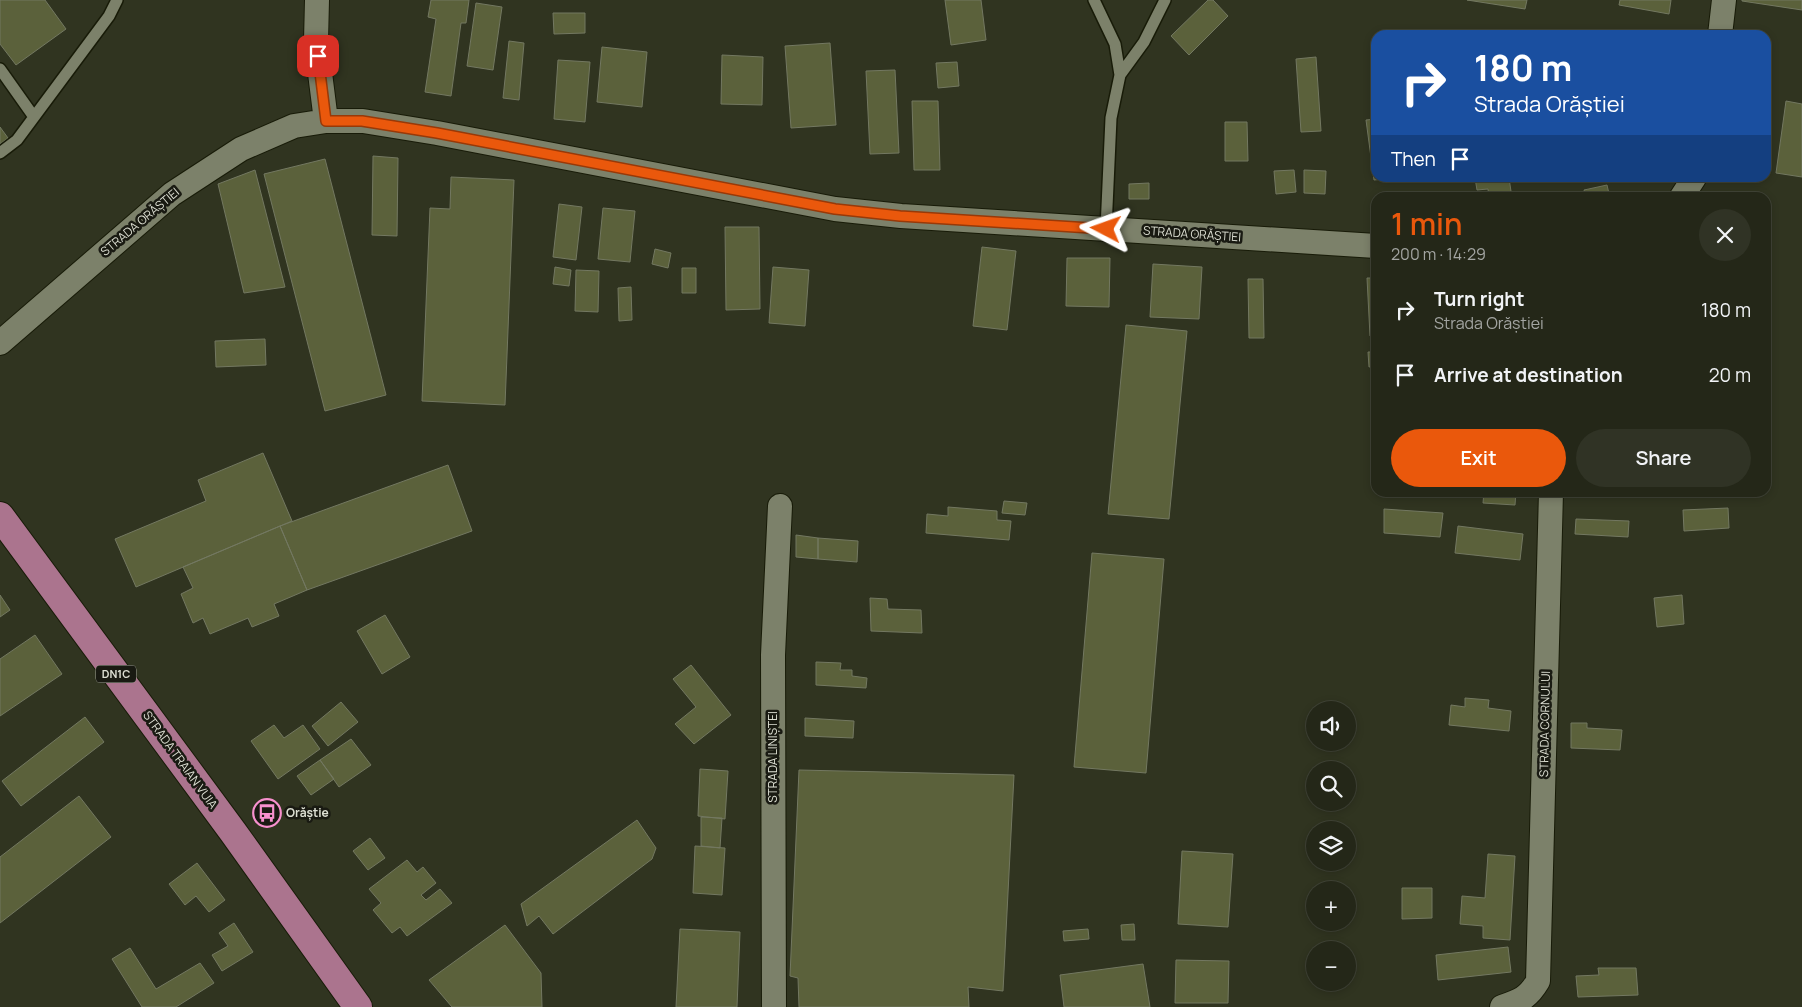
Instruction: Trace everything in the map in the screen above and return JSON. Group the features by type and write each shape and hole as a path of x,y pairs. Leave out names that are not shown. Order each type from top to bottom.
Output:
{"main road":[{"name":"STRADA TRAIAN VUIA","path":"0,516 227,824 358,1007"}],"street":[{"path":"317,0 316,41 326,121"},
{"path":"1721,30 1724,0"},
{"name":"STRADA ORĂȘTIEI","path":"0,343 172,194 241,149 294,126 326,121 362,121 437,133 835,209 900,216 1371,246"},
{"name":"STRADA CORNULUI","path":"1502,1007 1517,1002 1530,993 1538,980 1550,497"},
{"name":"STRADA LINIȘTEI","path":"774,1007 773,655 780,506"}],"lane":[{"path":"0,153 17,140 109,16 117,0"},
{"path":"1094,0 1115,44 1120,75 1111,118 1106,229"},
{"path":"1120,75 1144,42 1165,0"},
{"path":"0,69 34,117"}],"building":[{"path":"0,0 45,0 66,29 16,65 0,44"},
{"path":"431,0 469,0 466,23 461,23 451,96 425,92 436,19 428,17"},
{"path":"945,0 981,0 986,40 951,45"},
{"path":"1208,0 1213,0 1228,16 1189,55 1171,36"},
{"path":"1467,0 1527,0 1525,9"},
{"path":"1620,0 1671,0 1669,14 1619,5"},
{"path":"1802,0 1802,10 1742,1"},
{"path":"476,3 502,7 493,70 467,66"},
{"path":"553,13 585,13 585,33 554,34"},
{"path":"509,41 524,43 519,100 503,98"},
{"path":"830,43 836,125 791,128 785,46"},
{"path":"602,47 647,52 642,107 597,102"},
{"path":"722,55 763,57 762,105 721,104"},
{"path":"1316,57 1321,131 1301,132 1296,59"},
{"path":"558,60 590,62 585,122 554,119"},
{"path":"957,62 959,86 938,88 936,63"},
{"path":"895,70 899,153 870,154 866,71"},
{"path":"912,101 938,101 940,170 914,170"},
{"path":"1786,101 1802,104 1802,177 1776,173"},
{"path":"1366,120 1371,120 1371,158"},
{"path":"1225,122 1247,122 1248,161 1225,161"},
{"path":"0,127 8,138 0,144"},
{"path":"373,156 398,158 397,236 372,235"},
{"path":"325,159 386,395 325,411 264,174"},
{"path":"255,170 285,287 244,293 218,184"},
{"path":"1294,170 1296,192 1276,194 1274,171"},
{"path":"1304,170 1326,171 1325,194 1304,193"},
{"path":"451,177 514,180 505,405 422,401 430,208 450,209"},
{"path":"1476,182 1510,182 1511,192 1488,192 1488,189 1477,190"},
{"path":"1149,183 1149,199 1129,199 1129,184"},
{"path":"1607,185 1609,192 1584,192 1584,190"},
{"path":"559,204 582,207 576,260 553,257"},
{"path":"603,208 635,211 630,262 598,259"},
{"path":"725,227 759,227 760,309 726,310"},
{"path":"982,247 1016,251 1007,330 973,326"},
{"path":"655,249 671,253 668,268 652,264"},
{"path":"1067,258 1110,258 1109,307 1066,306"},
{"path":"1153,264 1202,267 1199,319 1150,317"},
{"path":"555,267 571,270 569,286 553,284"},
{"path":"773,267 809,270 805,326 769,323"},
{"path":"682,268 696,268 696,293 682,293"},
{"path":"576,270 599,271 598,312 575,311"},
{"path":"1367,278 1371,278 1370,336"},
{"path":"1248,279 1263,279 1264,338 1249,338"},
{"path":"631,287 632,320 619,321 618,288"},
{"path":"1126,325 1187,331 1169,519 1108,514"},
{"path":"265,339 266,365 216,367 215,341"},
{"path":"1368,352 1371,352 1371,367 1369,367"},
{"path":"263,453 292,521 136,587 115,539 206,501 198,480"},
{"path":"448,465 472,531 307,590 280,526"},
{"path":"1484,497 1516,497 1515,505 1483,503"},
{"path":"1004,501 1027,503 1025,515 1002,513"},
{"path":"948,507 997,511 997,520 1011,521 1009,540 926,533 927,514 948,516"},
{"path":"1728,508 1729,528 1684,531 1683,510"},
{"path":"1384,509 1443,513 1440,537 1384,533"},
{"path":"1576,519 1629,521 1628,537 1575,534"},
{"path":"280,526 307,590 274,604 279,616 252,627 248,618 210,634 203,618 193,623 181,594 193,588 183,567"},
{"path":"1458,526 1523,534 1520,560 1455,553"},
{"path":"796,535 818,538 818,559 796,557"},
{"path":"818,538 858,541 857,562 818,559"},
{"path":"1092,553 1164,559 1146,773 1074,767"},
{"path":"0,595 10,610 0,617"},
{"path":"1682,595 1684,624 1657,627 1654,598"},
{"path":"870,598 887,599 888,609 921,610 922,633 871,631"},
{"path":"385,615 410,657 382,674 357,631"},
{"path":"35,635 62,674 0,716 0,659"},
{"path":"816,662 841,663 840,670 852,670 852,676 867,678 866,688 816,685"},
{"path":"691,665 731,715 694,744 675,724 696,707 673,679"},
{"path":"1465,698 1489,700 1488,708 1511,711 1509,731 1449,725 1451,705 1465,707"},
{"path":"341,702 358,722 328,746 312,726"},
{"path":"85,717 104,742 21,806 2,781"},
{"path":"805,718 854,721 853,738 805,736"},
{"path":"1571,723 1587,723 1587,728 1622,730 1620,750 1571,748"},
{"path":"274,725 284,738 303,725 320,749 278,779 251,741"},
{"path":"351,739 371,765 339,787 320,760"},
{"path":"320,760 334,779 311,795 297,776"},
{"path":"700,769 728,771 725,819 698,816"},
{"path":"799,770 1014,775 1003,991 968,987 969,1007 799,1007 798,978 790,976"},
{"path":"79,796 111,837 0,923 0,857"},
{"path":"701,817 722,818 720,848 701,846"},
{"path":"637,820 656,848 652,859 553,934 539,916 527,926 521,904"},
{"path":"370,838 385,858 368,870 353,851"},
{"path":"695,846 725,848 722,895 693,893"},
{"path":"1182,851 1233,854 1228,927 1178,924"},
{"path":"1488,854 1515,856 1510,940 1483,938 1483,926 1460,924 1462,896 1485,898"},
{"path":"407,860 417,872 423,867 436,883 421,895 426,900 440,889 452,903 407,936 400,927 392,933 373,910 381,903 369,889"},
{"path":"197,863 225,900 209,912 196,896 185,905 169,884"},
{"path":"1402,888 1432,888 1432,918 1402,919"},
{"path":"234,923 253,952 222,971 212,955 228,946 219,933"},
{"path":"1134,924 1135,940 1122,940 1121,925"},
{"path":"505,925 541,973 542,1007 452,1007 429,980"},
{"path":"680,929 740,932 737,1007 676,1007"},
{"path":"1088,929 1089,939 1064,941 1063,931"},
{"path":"1508,947 1511,972 1438,980 1436,955"},
{"path":"130,948 156,989 200,963 214,983 176,1007 142,1007 112,959"},
{"path":"1176,960 1229,961 1228,1003 1175,1003"},
{"path":"1143,964 1150,1007 1064,1007 1060,975"},
{"path":"1598,968 1636,968 1638,995 1578,997 1576,976 1599,975"}],"place":[{"name":"Orăștie","path":"267,813"}],"route":[{"path":"318,56 326,121 362,121 437,133 835,209 900,216 1106,229"}]}
